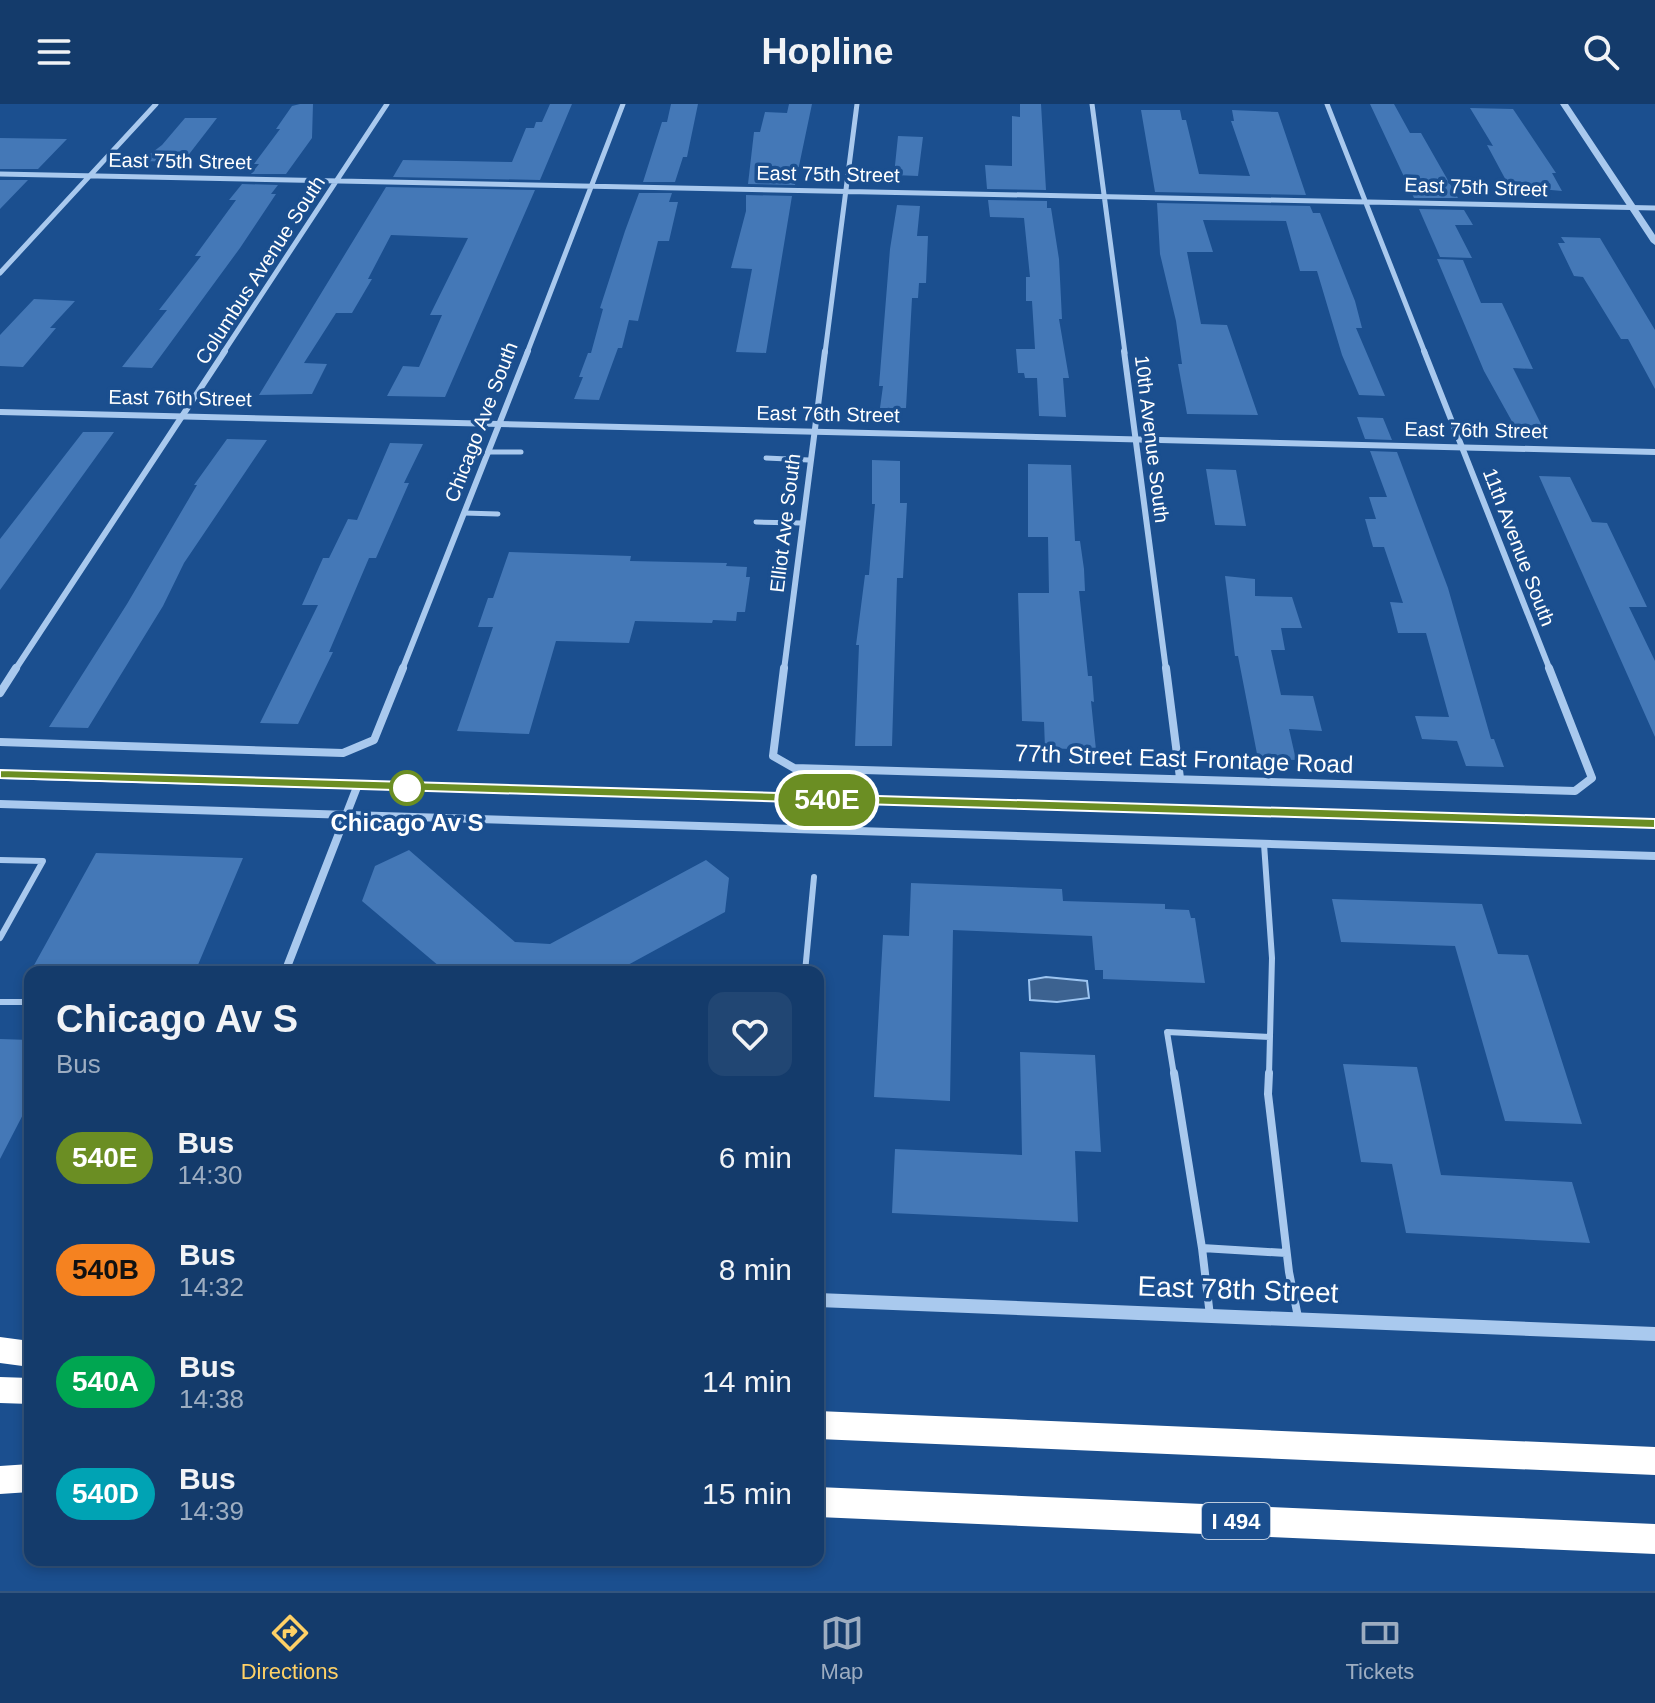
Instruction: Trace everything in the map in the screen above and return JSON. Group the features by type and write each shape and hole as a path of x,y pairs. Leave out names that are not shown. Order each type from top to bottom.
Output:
{"highway":[{"path":"0,1350 24,1353"},
{"path":"0,1390 24,1391"},
{"path":"824,1425 1655,1461"},
{"path":"0,1466 24,1467"},
{"path":"0,1480 24,1478"},
{"name":"I 494","path":"824,1502 1655,1539"}],"street":[{"path":"0,273 156,104"},
{"name":"Columbus Avenue South","path":"0,693 387,104"},
{"name":"Chicago Ave South","path":"0,742 343,753 374,740 623,104"},
{"name":"Elliot Ave South","path":"773,756 857,104"},
{"name":"10th Avenue South","path":"1092,104 1180,778"},
{"name":"11th Avenue South","path":"1327,104 1592,778"},
{"path":"1564,104 1655,242"},
{"name":"East 75th Street","path":"0,174 1655,208"},
{"name":"East 76th Street","path":"0,412 1655,452"},
{"name":"77th Street East Frontage Road","path":"773,756 794,768 1575,791 1592,778"},
{"path":"0,775 1655,823"},
{"path":"287,966 357,787"},
{"path":"0,804 1655,856"},
{"name":"East 78th Street","path":"824,1300 1655,1334"}],"lane":[{"path":"489,452 521,452"},
{"path":"766,458 809,460"},
{"path":"464,513 498,514"},
{"path":"756,522 801,523"},
{"path":"1264,844 1272,958 1268,1094 1286,1253 1299,1319"},
{"path":"0,860 43,861 0,938"},
{"path":"806,966 814,877"},
{"path":"0,1002 24,1002"},
{"path":"1210,1316 1167,1032 1270,1037"},
{"path":"1202,1248 1286,1253"}],"water":[{"path":"1046,977 1087,981 1089,998 1057,1002 1030,1000 1029,980"}],"building":[{"path":"313,104 312,138 286,174 251,174 259,164 254,164 280,129 276,129 292,106"},
{"path":"550,104 572,104 540,180 393,177 403,160 512,162 526,128 534,128 536,122 542,122"},
{"path":"671,104 698,104 687,157 683,157 675,182 643,182 662,122 667,122"},
{"path":"789,104 812,104 795,185 748,184 754,132 760,132 765,112 787,113"},
{"path":"1020,104 1041,104 1046,190 987,189 985,165 1012,166 1012,116 1020,117"},
{"path":"1370,104 1394,104 1410,133 1421,133 1458,198 1414,198"},
{"path":"1470,108 1513,109 1556,173 1552,173 1562,191 1509,186 1487,145 1493,146"},
{"path":"1141,110 1180,110 1182,120 1186,120 1199,174 1250,176 1231,121 1234,121 1232,110 1278,112 1306,195 1155,192"},
{"path":"185,118 217,118 183,162 141,161 162,145"},
{"path":"898,136 923,137 918,176 894,175"},
{"path":"0,138 67,139 38,169 0,169"},
{"path":"0,180 28,180 0,209"},
{"path":"242,184 278,185 271,194 276,194 240,248 152,368 122,367 167,310 159,310 201,256 195,256 236,200 229,200"},
{"path":"386,187 535,190 445,397 387,396 403,366 419,367 442,315 430,315 468,238 391,235 368,279 372,279 352,313 336,313 304,363 327,364 312,394 259,395"},
{"path":"639,193 672,193 669,202 678,202 669,241 658,241 638,321 629,320 622,348 618,348 599,400 574,399 583,377 579,377 588,353 591,353 603,309 600,308"},
{"path":"746,195 792,196 766,353 736,352 752,269 731,268 746,211"},
{"path":"988,200 1047,201 1047,208 1051,208 1059,259 1062,319 1059,319 1069,378 1063,378 1066,417 1039,416 1037,378 1025,378 1024,373 1018,373 1016,349 1035,349 1032,301 1026,301 1026,277 1030,277 1024,218 990,217"},
{"path":"1157,203 1310,206 1313,213 1320,213 1355,301 1362,328 1356,328 1385,396 1359,395 1342,355 1317,271 1300,271 1286,221 1203,220 1213,252 1187,252 1201,324 1227,325 1258,415 1187,414 1178,364 1182,364 1176,321 1160,254"},
{"path":"897,205 920,206 917,236 928,236 926,283 919,283 918,298 912,298 906,408 880,408 890,249"},
{"path":"1419,209 1464,210 1473,225 1455,225 1472,258 1440,257"},
{"path":"1561,237 1600,238 1655,330 1655,389 1628,339 1621,339 1583,277 1574,276 1558,243 1565,243"},
{"path":"1437,259 1463,260 1481,303 1502,303 1533,369 1513,368 1542,426 1514,425 1484,371"},
{"path":"34,299 75,301 50,328 56,328 23,367 0,366 0,335"},
{"path":"1357,417 1383,418 1392,440 1365,439"},
{"path":"83,432 114,432 0,590 0,539"},
{"path":"227,439 267,440 184,563 163,606 88,728 49,727 127,604 197,485 194,485"},
{"path":"390,443 423,444 404,483 409,483 376,558 369,558 329,652 333,652 298,724 260,723 318,605 302,605 323,558 329,558 348,519 357,520"},
{"path":"1370,451 1397,452 1448,588 1491,739 1494,739 1504,767 1466,766 1457,741 1422,739 1415,716 1449,717 1426,633 1398,633 1390,602 1403,603 1384,547 1373,547 1365,519 1376,519 1369,497 1387,497"},
{"path":"872,460 900,461 900,503 907,503 903,578 897,578 892,746 855,746 859,645 856,645 865,575 869,575 875,504 872,504"},
{"path":"1028,464 1071,465 1075,541 1080,541 1084,569 1085,591 1079,591 1088,676 1092,676 1096,750 1045,748 1044,722 1022,721 1018,593 1049,593 1048,537 1028,537"},
{"path":"1206,469 1236,470 1246,526 1215,525"},
{"path":"1539,476 1570,477 1592,522 1607,523 1647,607 1629,607 1655,661 1655,737"},
{"path":"509,552 631,556 630,561 727,563 726,566 747,567 746,577 750,577 745,612 737,612 736,621 713,620 712,623 635,621 629,643 556,641 529,734 457,731 493,627 478,627 488,598 493,598"},
{"path":"1225,576 1255,579 1255,596 1292,597 1302,628 1281,628 1285,650 1271,650 1281,695 1313,696 1322,731 1289,729 1296,760 1258,759 1238,656 1235,656"},
{"path":"409,850 515,942 550,944 706,860 729,878 725,912 626,966 439,966 362,901 375,866"},
{"path":"96,853 243,858 198,966 34,966"},
{"path":"911,883 1062,889 1063,901 1165,904 1165,909 1189,910 1191,918 1195,918 1205,983 1103,979 1103,970 1095,970 1092,936 953,930 950,1101 874,1097 883,935 909,936"},
{"path":"1332,899 1482,904 1498,954 1528,955 1582,1124 1505,1121 1455,946 1341,942"},
{"path":"0,1039 24,1040 24,1113 0,1159"},
{"path":"1020,1052 1095,1055 1101,1152 1075,1151 1078,1222 892,1213 895,1149 1022,1155"},
{"path":"1343,1064 1417,1067 1441,1175 1572,1182 1590,1243 1406,1233 1392,1164 1361,1162"}],"bus line":[{"name":"540E","path":"0,775 1655,823"}],"place":[{"name":"Chicago Av S","path":"407,788"}]}
